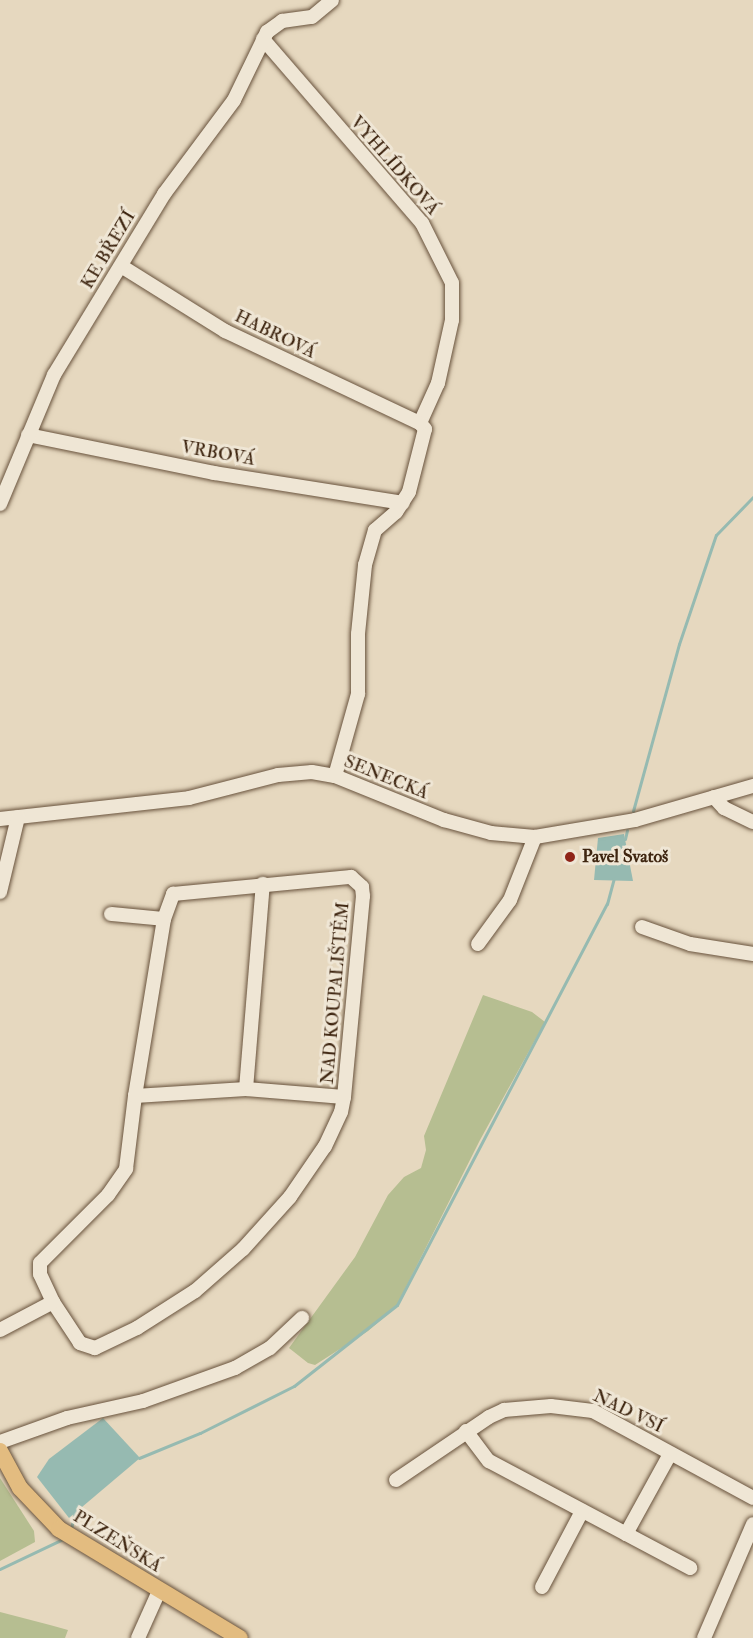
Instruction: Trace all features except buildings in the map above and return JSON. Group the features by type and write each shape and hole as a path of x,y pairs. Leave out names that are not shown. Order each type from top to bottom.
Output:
{"main road":[{"name":"PLZEŇSKÁ","path":"0,1451 20,1488 37,1510 76,1540 230,1635"}],"street":[{"name":"KE BŘEZÍ","path":"0,504 45,392 164,194 234,100 263,39 272,27 312,17 331,0"},
{"name":"VYHLÍDKOVÁ","path":"263,39 422,223 452,283 452,320 438,383 420,423 425,429 403,503 375,530 365,565 358,634 358,694 335,776"},
{"name":"HABROVÁ","path":"121,266 225,332 420,423"},
{"name":"VRBOVÁ","path":"28,435 214,473 403,503"},
{"name":"SENECKÁ","path":"0,819 189,798 278,775 312,772 335,776 444,820 490,832 535,837 635,820 753,786"},
{"path":"714,797 723,808 753,822"},
{"path":"0,892 18,817"},
{"path":"478,944 510,900 535,837"},
{"name":"NAD KOUPALIŠTĚM","path":"351,877 362,887 344,1097 325,1146 290,1197 243,1249 195,1291 137,1328 95,1348 80,1343 53,1302 40,1274 40,1263 108,1195 124,1172 164,919 168,900 180,891 351,877"},
{"path":"246,1089 263,884"},
{"path":"111,914 164,919"},
{"path":"642,927 690,944 753,954"},
{"name":"NAD KOUPALIŠTĚM","path":"135,1096 246,1089 344,1097"},
{"path":"0,1330 53,1302"},
{"path":"0,1442 68,1418 143,1401 235,1368 270,1348 302,1318"},
{"name":"NAD VSÍ","path":"396,1480 466,1431 504,1410 528,1406 579,1408 593,1411 753,1498"},
{"path":"466,1431 489,1461 690,1568"},
{"name":"NAD VSÍ","path":"626,1534 670,1454"},
{"path":"542,1587 582,1511"},
{"path":"705,1638 753,1524"},
{"path":"138,1638 159,1592"}],"green space":[{"path":"483,995 532,1012 545,1022 480,1140 396,1307 368,1331 315,1365 308,1363 289,1348 355,1257 388,1195 404,1177 421,1168 426,1150 424,1136"},
{"path":"0,1478 34,1531 35,1542 0,1561"},
{"path":"0,1612 68,1630 65,1638 0,1638"}],"water":[{"path":"624,834 633,881 594,880 598,838"},
{"path":"103,1418 140,1458 69,1518 37,1477 49,1459"}],"waterway":[{"path":"633,811 679,644 716,535 753,497"},
{"path":"625,839 627,830"},
{"path":"139,1458 200,1433 294,1386 397,1305 607,904 614,878"},
{"path":"71,1529 75,1510"},
{"path":"0,1569 63,1539"}],"place":[{"name":"Pavel Svatoš","path":"570,857"}]}
